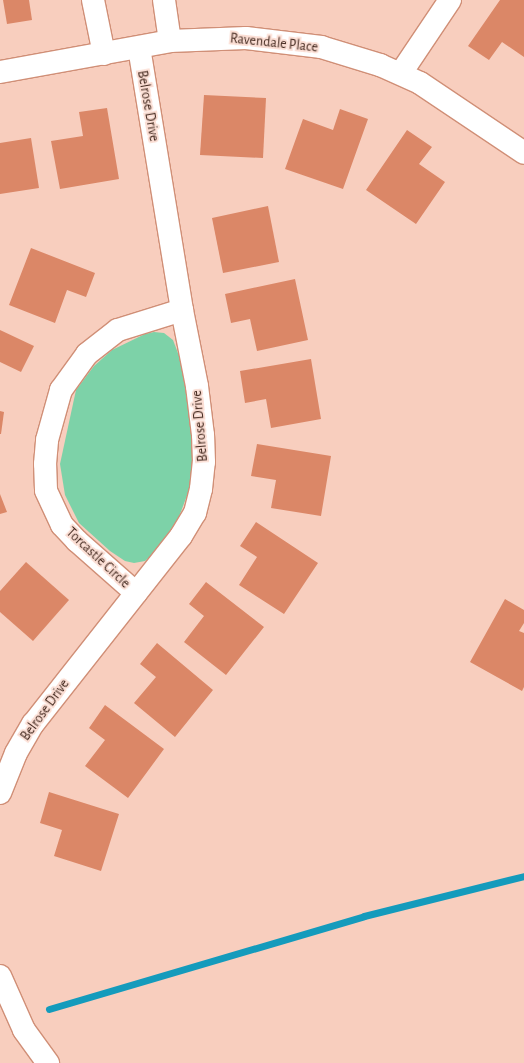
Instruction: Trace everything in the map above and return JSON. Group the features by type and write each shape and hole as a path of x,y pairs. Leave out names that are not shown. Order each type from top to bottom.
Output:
{"street":[{"path":"93,0 104,54"},
{"path":"164,0 170,41"},
{"path":"401,73 450,0"},
{"name":"Ravendale Place","path":"0,72 170,41 246,38 282,42 354,56 401,73 469,114 524,153"},
{"name":"Belrose Drive","path":"0,793 16,753 33,724 181,536 194,513 201,489 204,462 203,435 197,386 182,310 139,47"},
{"name":"Torcastle Circle","path":"136,593 77,541 62,525 46,490 45,464 47,440 61,390 87,354 118,330 182,310"},
{"path":"0,976 24,1030 48,1063"}],"green space":[{"path":"154,332 164,333 173,340 181,361 194,435 194,466 191,485 177,522 158,550 145,561 134,563 125,561 110,551 79,523 65,495 60,464 76,390 94,366 112,350 145,334"}],"building":[{"path":"3,0 29,0 32,20 7,24"},
{"path":"500,0 524,0 524,57 502,42 489,60 468,46"},
{"path":"204,95 266,98 263,158 200,155"},
{"path":"107,108 119,179 60,189 51,141 83,136 79,112"},
{"path":"340,109 368,119 343,189 285,169 303,119 333,130"},
{"path":"407,130 432,147 419,164 445,182 416,224 366,190"},
{"path":"31,138 39,188 0,194 0,143"},
{"path":"268,206 279,262 223,273 212,218"},
{"path":"31,248 95,273 86,297 67,290 55,323 9,305"},
{"path":"295,279 308,340 257,351 250,319 231,323 225,294"},
{"path":"0,330 34,346 21,372 0,362"},
{"path":"311,359 321,419 271,428 266,399 245,403 240,371"},
{"path":"0,411 4,412 1,434 0,434"},
{"path":"257,444 331,456 321,516 271,508 276,480 251,476"},
{"path":"0,494 7,512 0,514"},
{"path":"256,522 318,563 284,614 239,585 257,557 240,546"},
{"path":"26,562 69,600 33,641 0,612 0,591"},
{"path":"206,582 264,627 226,675 184,642 204,616 189,604"},
{"path":"505,599 524,610 524,623 519,631 524,633 524,687 522,691 470,662"},
{"path":"157,643 213,690 175,737 134,703 156,677 140,664"},
{"path":"105,705 164,749 128,798 85,766 105,740 89,728"},
{"path":"49,792 119,814 101,871 54,856 62,830 40,823"}],"waterway":[{"path":"49,1009 364,916 524,876"}]}
